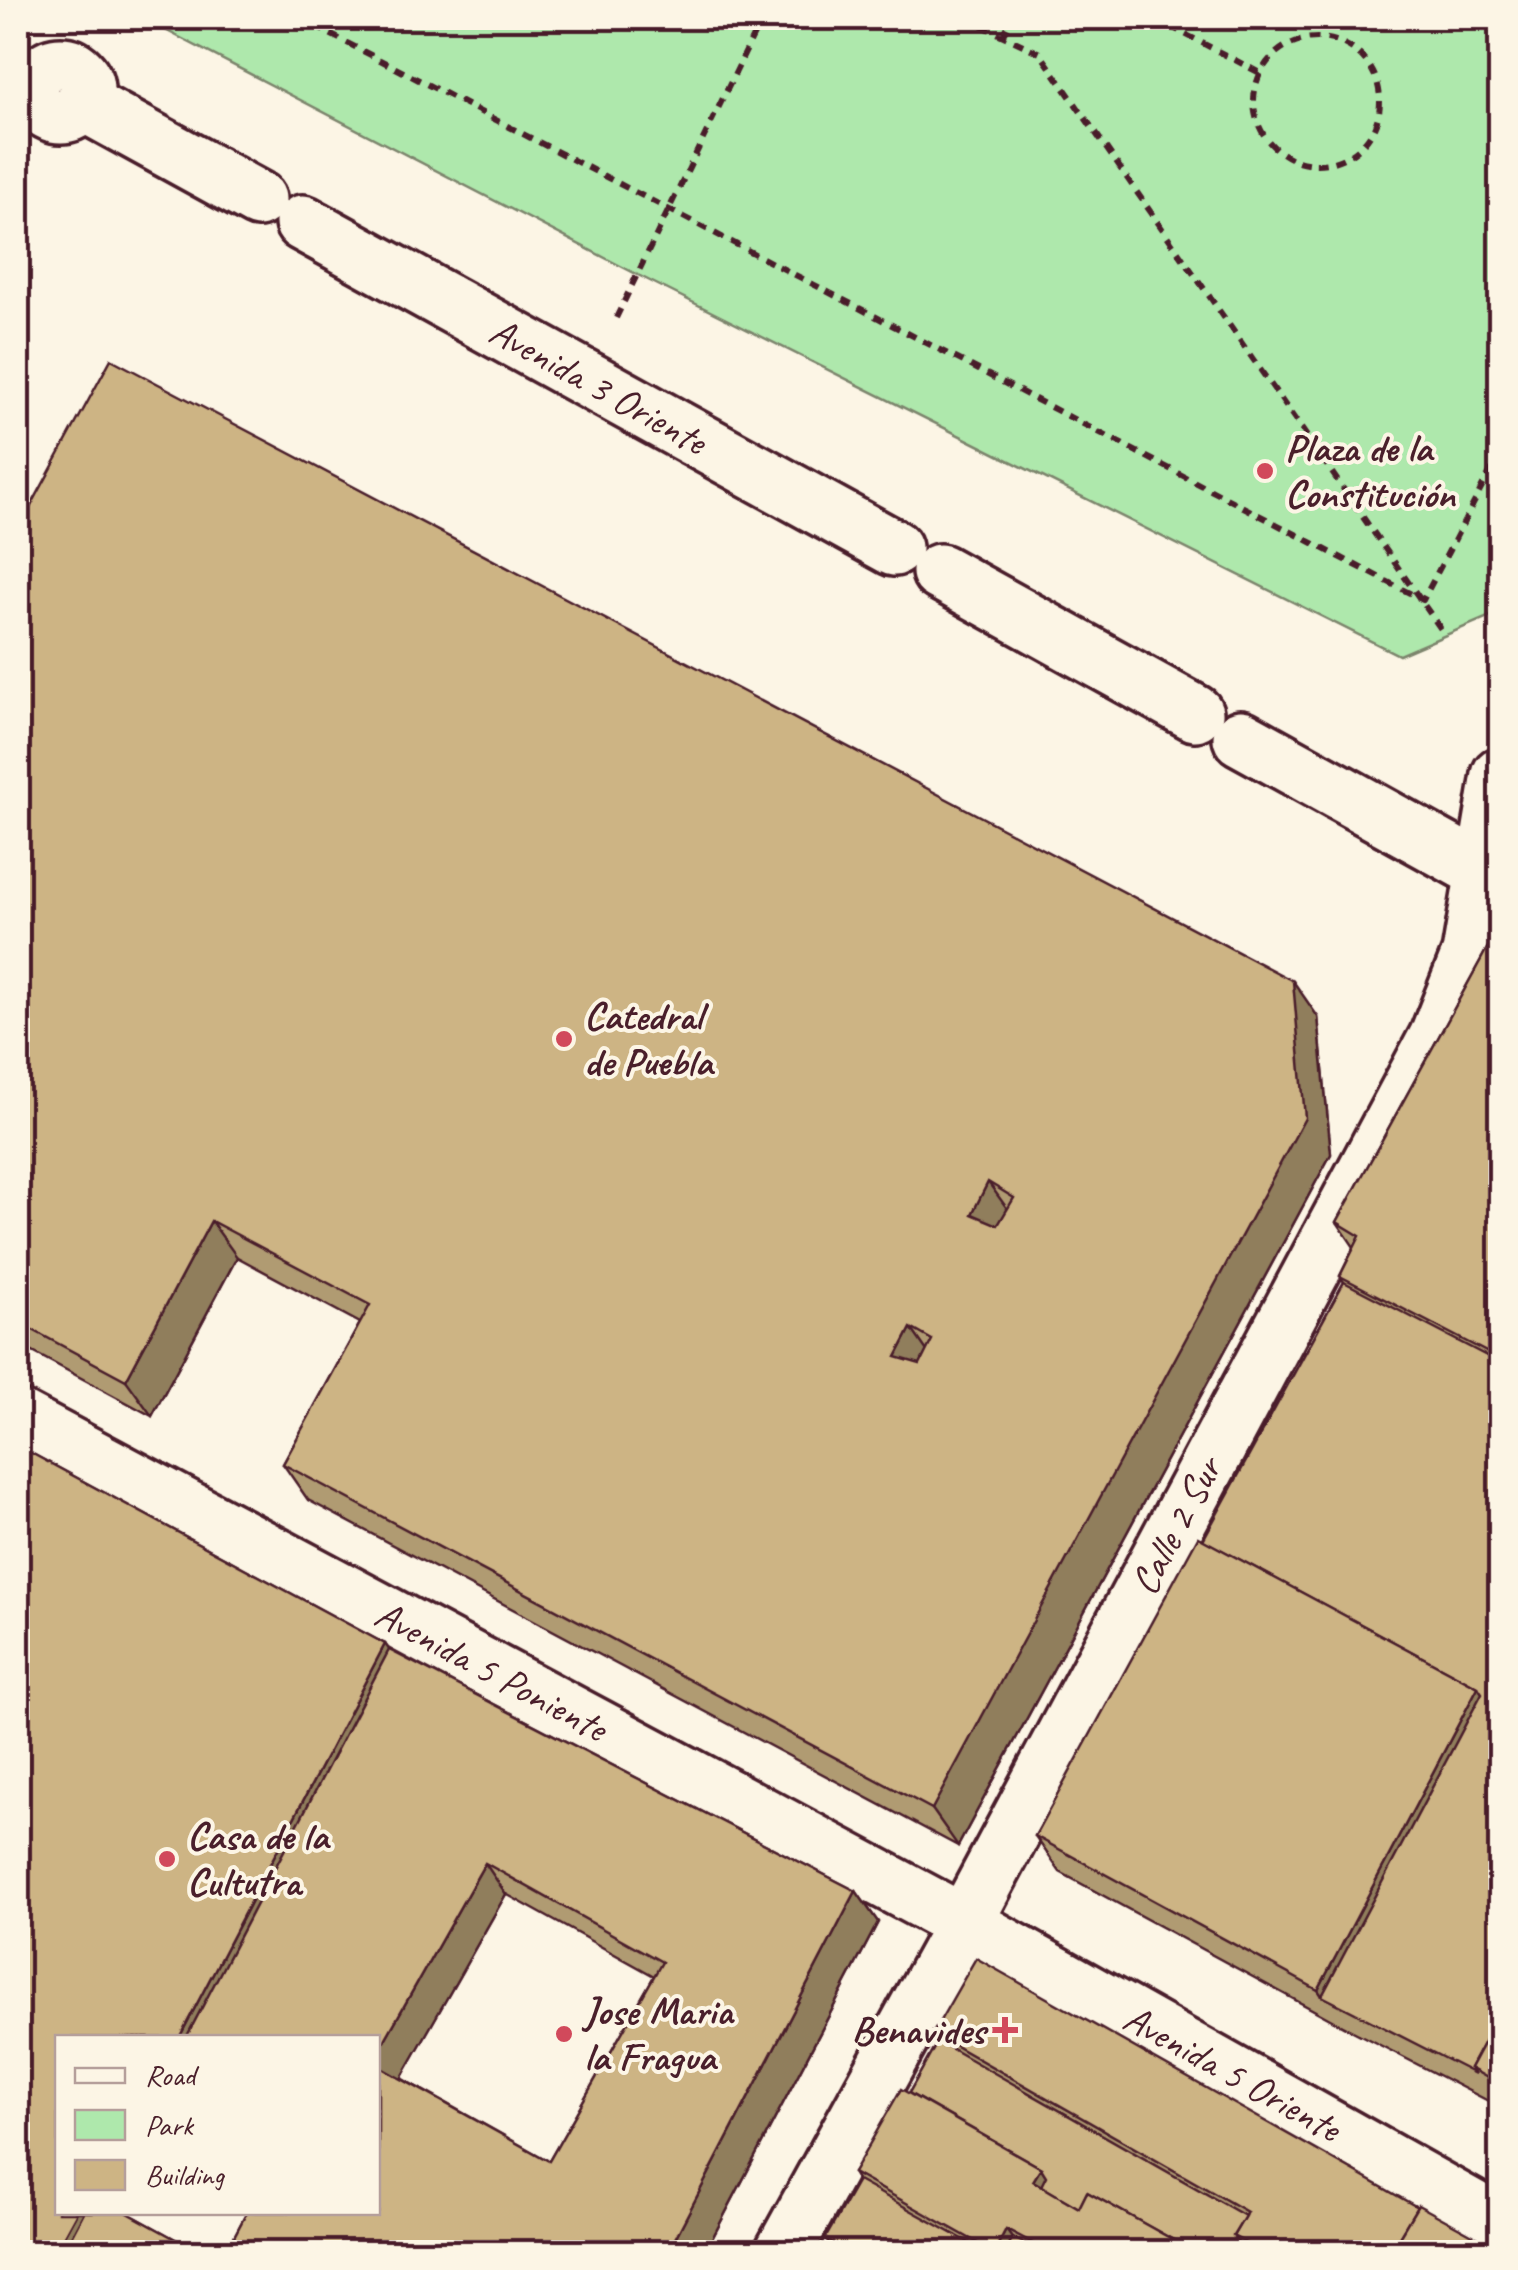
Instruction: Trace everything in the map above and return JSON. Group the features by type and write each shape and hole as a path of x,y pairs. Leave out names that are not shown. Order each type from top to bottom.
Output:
{"street":[{"name":"Avenida 3 Oriente","path":"46,82 1492,876"},
{"name":"Calle 2 Sur","path":"783,2252 964,1923 1438,1037 1470,954 1492,876 1500,775"},
{"name":"Avenida 5 Poniente","path":"18,1418 964,1923"},
{"name":"Avenida 5 Oriente","path":"964,1923 1500,2224"}],"path":[{"path":"299,18 1424,600"},
{"path":"638,275 762,18"},
{"path":"965,18 1040,53 1445,635"},
{"path":"1003,36 1012,18"},
{"path":"1154,18 1260,73"},
{"path":"1309,38 1350,46 1376,78 1378,121 1368,140 1334,163 1293,160 1262,133 1255,115 1260,73 1272,57 1309,38"},
{"path":"1424,600 1500,453"}],"green space":[{"name":"Plaza de la Constitución","path":"142,18 1500,18 1500,612 1399,655 638,275"}],"building":[{"name":"Catedral de Puebla","path":"111,359 1293,981 1305,1118 932,1809 283,1464 370,1305 211,1221 126,1380 18,1322 18,530","holes":["988,1182 1014,1198 998,1225 972,1214","911,1328 932,1340 920,1364 896,1357"]},
{"path":"1500,925 1500,1359 1340,1276 1360,1236 1337,1222"},
{"path":"1344,1282 1500,1363 1500,2012 1470,2068 1475,2074 1322,1996 1482,1693 1478,1687 1203,1540"},
{"name":"Casa de la Cultutra","path":"18,1446 385,1644 181,2035 55,2035 55,2215 75,2215 55,2252 18,2252"},
{"path":"1198,1537 1478,1687 1318,1990 1035,1836"},
{"name":"Jose Maria la Fragua","path":"389,1650 856,1891 668,2252 223,2252 245,2215 380,2215 380,2067 549,2161 662,1962 485,1863 380,2048 380,2035 188,2035"},
{"path":"976,1958 1417,2207 1390,2252 1263,2252 1233,2236 1247,2212 933,2033"},
{"path":"1500,2012 1500,2085 1470,2068"},
{"path":"938,2041 1245,2216 1233,2236 1239,2244 1235,2252 1195,2252 1087,2192 1079,2208 1041,2186 1046,2176 1041,2168 909,2093"},
{"path":"901,2089 1041,2168 1033,2181 1079,2208 1087,2192 1195,2252 1050,2252 1006,2229 994,2252 853,2173"},
{"path":"858,2181 986,2252 851,2252 825,2239"},
{"path":"1418,2205 1500,2250 1500,2252 1390,2252"},
{"path":"82,2215 131,2215 199,2252 63,2252"},
{"path":"1012,2237 1040,2252 1004,2252"}],"place":[{"name":"Plaza de la Constitución","path":"1265,471"},
{"name":"Catedral de Puebla","path":"564,1039"},
{"name":"Casa de la Cultutra","path":"167,1859"},
{"name":"Benavides","path":"1005,2030"},
{"name":"Jose Maria la Fragua","path":"564,2034"}]}
